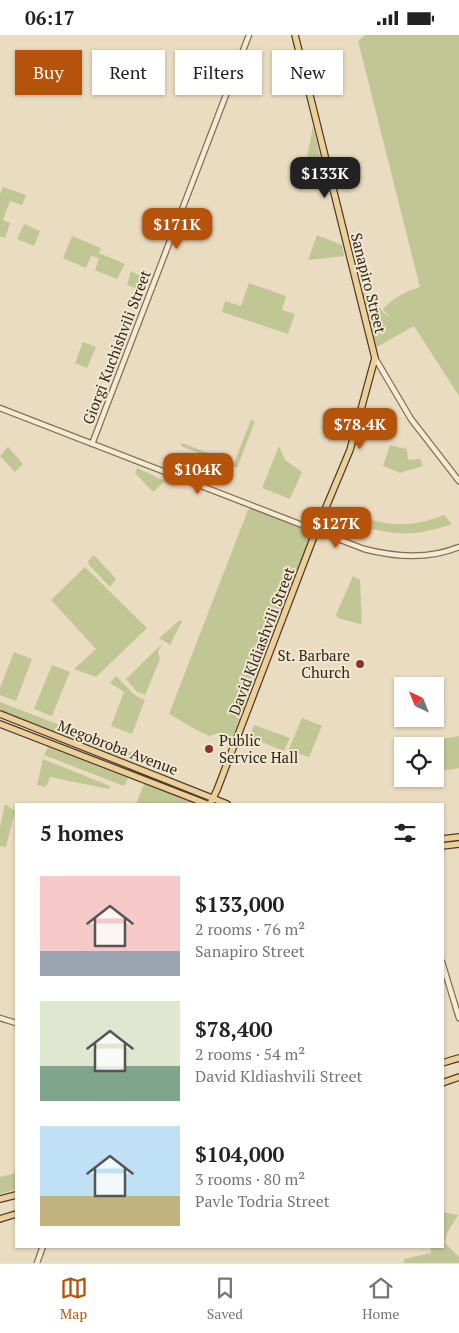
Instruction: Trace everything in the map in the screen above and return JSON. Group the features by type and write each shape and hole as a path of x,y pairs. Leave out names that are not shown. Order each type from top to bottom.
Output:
{"main road":[{"name":"Sanapiro Street","path":"295,35 375,358"},
{"name":"David Kldiashvili Street","path":"213,802 316,531 350,450 375,358"},
{"name":"Megobroba Avenue","path":"0,714 213,802"},
{"name":"Megobroba Avenue","path":"0,724 213,802"},
{"path":"444,839 459,837"},
{"path":"444,846 459,844"},
{"path":"444,1062 459,1058"},
{"path":"444,1082 459,1077"},
{"path":"0,1199 15,1195"},
{"path":"0,1219 15,1214"}],"street":[{"name":"Giorgi Kuchishvili Street","path":"92,444 250,35"},
{"name":"Sanapiro Street","path":"375,358 410,419 459,481"},
{"path":"0,408 364,549 405,557 459,547"},
{"path":"444,969 459,1018"},
{"path":"0,1018 15,1023"},
{"path":"36,1263 42,1248"}],"green space":[{"path":"365,35 459,35 459,396 414,326 375,348 360,291 369,296 390,318 383,309 400,295 420,287 358,41"},
{"path":"313,126 322,165 307,157"},
{"path":"3,187 26,195 22,205 10,201 3,220 10,223 5,238 0,236 0,194"},
{"path":"24,224 40,231 34,246 17,239"},
{"path":"317,235 342,245 344,256 308,260"},
{"path":"72,236 101,248 99,253 125,264 117,279 95,270 99,258 91,256 86,268 63,258"},
{"path":"131,271 148,280 144,292 127,285"},
{"path":"249,283 286,296 282,310 295,314 288,334 222,312 225,301 241,306"},
{"path":"83,342 96,347 87,368 75,363"},
{"path":"251,420 255,421 237,468 181,446 182,443 234,463"},
{"path":"390,445 407,449 408,460 420,459 423,466 400,473 383,466"},
{"path":"279,446 285,460 302,472 290,499 262,488"},
{"path":"8,447 23,464 15,472 0,456"},
{"path":"137,468 165,481 153,492 135,473"},
{"path":"253,507 308,532 311,537 232,738 218,733 210,736 169,714 248,510"},
{"path":"444,515 452,524 418,533 387,532 363,527 367,519 406,524"},
{"path":"94,555 116,579 110,587 89,565 88,561"},
{"path":"85,567 147,628 96,677 74,669 96,649 51,600"},
{"path":"353,576 360,580 362,623 360,624 338,618 336,615"},
{"path":"180,620 182,621 170,645 159,638"},
{"path":"162,644 158,652 160,659 145,695 137,692 126,679"},
{"path":"14,652 32,659 16,701 0,695 0,688"},
{"path":"52,665 70,672 52,716 34,709"},
{"path":"116,676 136,696 145,700 132,734 111,726 124,692 110,683"},
{"path":"0,702 140,756 137,763 0,710"},
{"path":"302,718 322,726 309,757 288,751"},
{"path":"254,725 290,738 284,751 250,737"},
{"path":"459,736 459,768 444,770 444,738"},
{"path":"48,747 128,778 124,786 44,755"},
{"path":"43,759 110,786 109,789 50,777 46,787 37,785"},
{"path":"147,783 196,803 136,803 144,784"},
{"path":"5,804 15,811 6,847 0,846 0,827"},
{"path":"15,1173 15,1189 0,1194 0,1177"},
{"path":"444,1212 458,1215 447,1233 445,1243 459,1257 459,1263 404,1263 404,1259 431,1253 431,1248 444,1248"}],"place":[{"name":"St. Barbare Church","path":"360,664"},
{"name":"Public Service Hall","path":"209,749"}]}
